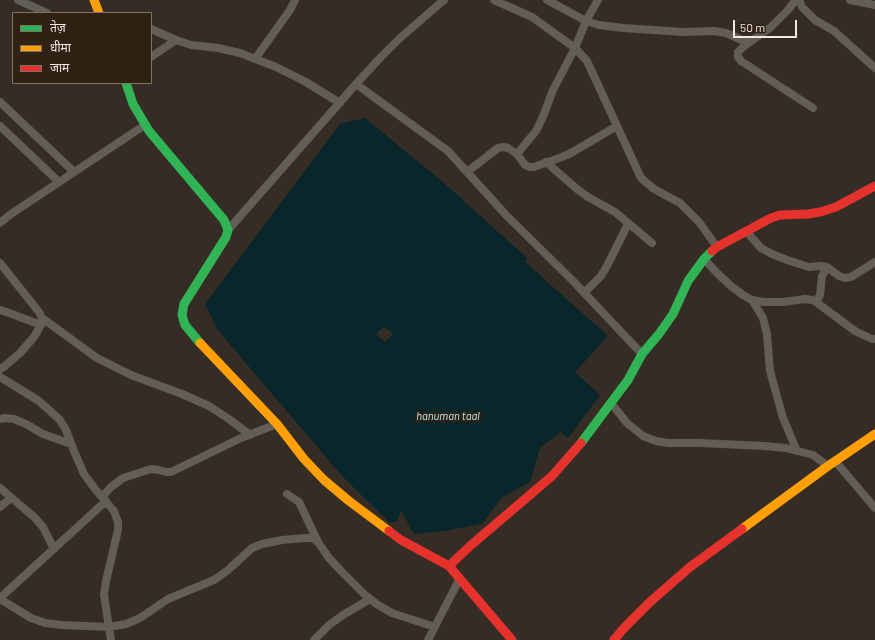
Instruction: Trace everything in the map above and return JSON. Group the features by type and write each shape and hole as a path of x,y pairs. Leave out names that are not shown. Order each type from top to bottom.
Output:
{"street":[{"path":"18,0 45,12"},
{"path":"94,0 99,12"},
{"path":"255,58 290,10 295,0"},
{"path":"444,0 400,38 379,59 228,230 226,237 184,304 182,315 185,325 193,335 277,424 304,459 324,480 401,540 449,566 512,640"},
{"path":"494,0 532,17 575,48 586,61 641,178 654,189 680,203 699,222 717,247"},
{"path":"547,0 586,21 599,25 683,32 714,31 730,35 748,43"},
{"path":"517,154 536,131 553,90 575,48 586,21 598,0"},
{"path":"813,108 741,61 738,57 738,52 771,26 797,0 815,20 834,31 875,68"},
{"path":"850,0 875,5"},
{"path":"152,29 190,45 218,48 240,53 276,66 340,103"},
{"path":"152,56 176,40"},
{"path":"126,84 134,104 149,131 224,220 228,230"},
{"path":"356,84 448,151 506,215 584,293 642,354"},
{"path":"0,102 74,172"},
{"path":"0,224 11,214 145,125"},
{"path":"0,126 59,182"},
{"path":"467,172 498,148 504,147 517,154 525,165 534,167 571,153 617,126"},
{"path":"546,162 577,189 615,212 652,243"},
{"path":"449,566 470,546 552,476 580,445 628,380 642,354 673,314 688,282 704,260 717,247 771,218 780,215 820,212 836,207 875,186"},
{"path":"584,293 601,276 628,224"},
{"path":"746,231 761,248 772,254 809,267 820,266 827,268 845,278 851,277 875,262"},
{"path":"704,260 731,286 752,300 764,302 805,299 812,300 854,331 875,339"},
{"path":"0,263 39,312 42,322 34,337 20,353 0,369"},
{"path":"816,302 820,295 822,276 827,268"},
{"path":"752,300 763,318 767,334 770,371 783,418 797,451"},
{"path":"0,310 42,322 97,358 130,375 182,394 209,406 250,434"},
{"path":"0,377 39,400 60,420 66,430 84,474 114,511 118,522 118,530 104,595 111,640"},
{"path":"610,403 627,423 643,436 656,441 668,443 764,446 786,448 813,455 831,463 875,508"},
{"path":"0,419 14,419 43,434 71,444"},
{"path":"277,424 241,438 171,472 151,469 123,478 112,487 104,499 54,549 0,599 31,618 45,623 109,627 126,624 140,618 168,599 214,580 228,570 252,548 262,544 282,540 312,538 318,542"},
{"path":"614,640 650,602 690,567 831,463 875,434"},
{"path":"0,488 34,517 43,527 54,549"},
{"path":"287,494 298,502 318,542 333,563 370,599 392,613 435,627"},
{"path":"0,507 11,498"},
{"path":"428,640 460,578"},
{"path":"314,640 329,625 370,599"}],"water":[{"name":"hanuman taal","path":"365,118 445,184 527,258 525,262 608,336 575,372 600,395 568,438 561,432 540,448 530,482 501,498 482,524 443,531 414,534 401,510 397,521 390,523 342,476 217,329 205,304 340,124","holes":["384,326 393,334 385,342 376,334"]}],"traffic: fast":[{"path":"126,84 133,104 149,131 224,220 228,230 226,237 184,304 182,315 185,325 200,343"},
{"path":"581,443 628,380 642,354 673,314 688,281 704,259 712,251"}],"traffic: slow":[{"path":"94,0 99,12"},
{"path":"200,343 277,424 304,459 324,480 389,531"},
{"path":"742,529 828,466 875,434"}],"traffic: jam":[{"path":"712,251 771,218 780,215 820,212 836,207 875,186"},
{"path":"449,566 470,546 552,476 581,443"},
{"path":"614,640 650,602 690,567 742,529"},
{"path":"389,531 401,540 449,566 512,640"}]}
